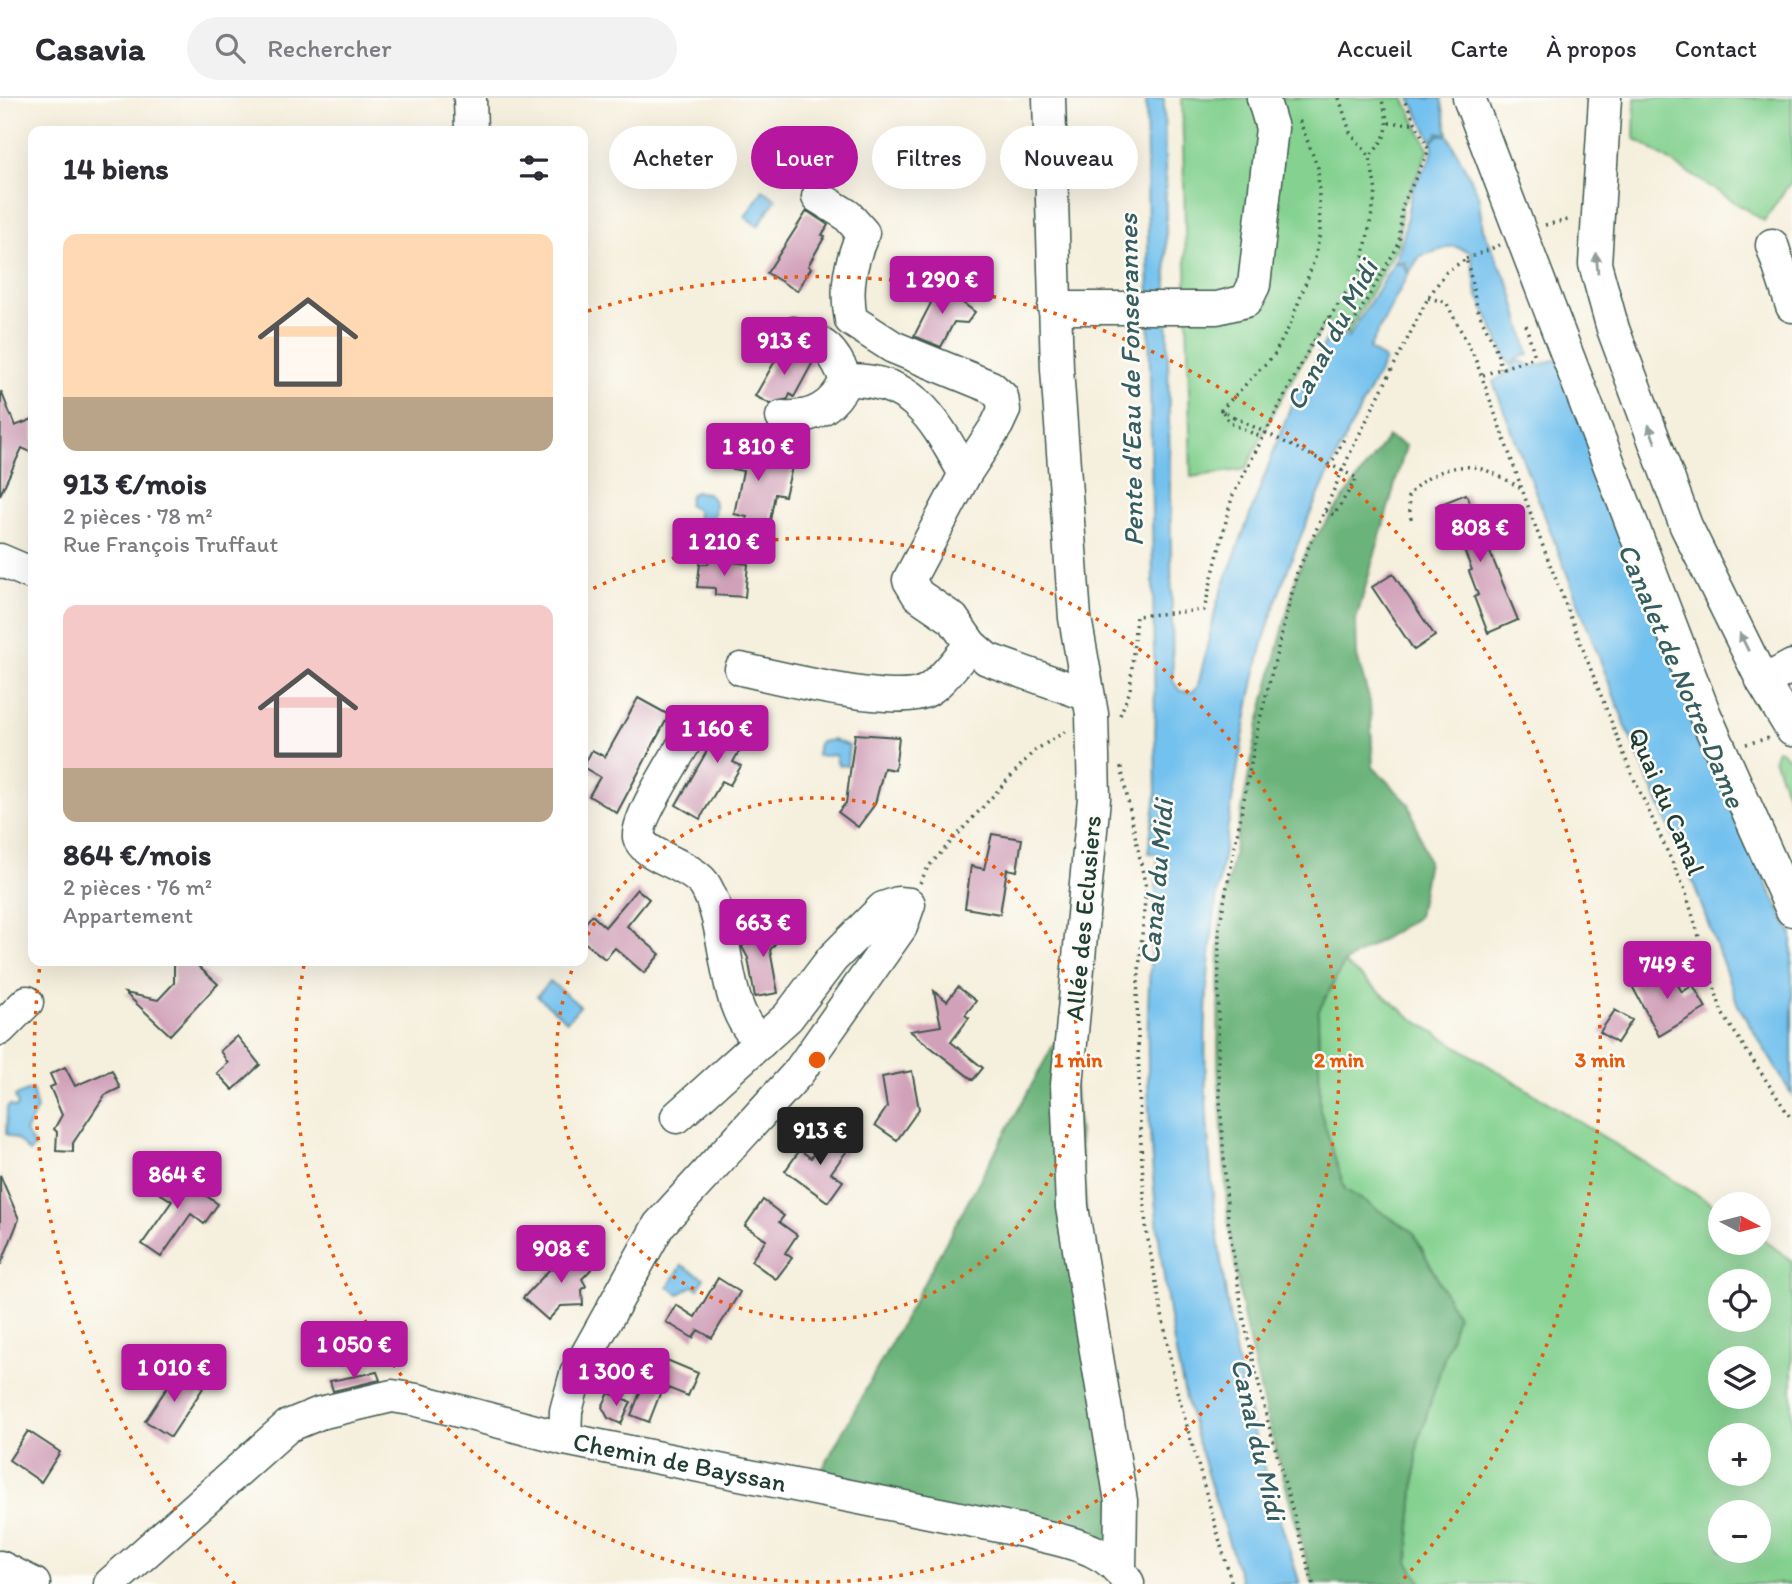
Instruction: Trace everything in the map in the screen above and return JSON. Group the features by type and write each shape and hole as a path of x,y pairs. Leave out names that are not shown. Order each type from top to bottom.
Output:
{"street":[{"path":"470,98 471,126"},
{"name":"Allée des Eclusiers","path":"1049,98 1054,308 1075,618 1098,712 1094,798 1067,1085 1072,1207 1121,1501 1124,1576"},
{"path":"1054,308 1217,308 1246,301 1254,285 1269,171 1272,128 1263,98"},
{"path":"1469,98 1549,352 1720,751 1792,909"},
{"path":"1605,98 1595,264 1613,329 1686,526 1763,682 1786,736"},
{"path":"818,197 847,215 863,233 852,259 846,294 851,320 893,347 991,387 1002,397 1004,410 997,425 965,474 909,580 918,595 953,619 971,645 987,659 1098,712"},
{"path":"1772,245 1792,306"},
{"path":"1549,352 1613,329"},
{"path":"782,418 803,419 822,410 839,397 846,380 838,360 821,341 794,333"},
{"path":"846,380 871,379 903,393 929,413 965,474"},
{"path":"0,560 28,572"},
{"path":"741,668 816,687 899,695 925,692 971,645"},
{"path":"1763,682 1792,666"},
{"path":"694,727 642,818 639,836 645,848 692,870 705,886 718,920 738,1007 750,1032 761,1042"},
{"path":"565,1439 566,1411 576,1374 659,1224 798,1073 901,927 909,904 898,902 883,908 832,959 788,1017 677,1117"},
{"path":"0,1029 27,1002"},
{"name":"Chemin de Bayssan","path":"110,1584 288,1426 320,1413 391,1396 417,1400 565,1439 1024,1531 1098,1552 1124,1576"},
{"path":"0,1567 34,1584"}],"path":[{"path":"909,904 928,867 1034,751 1130,691 1136,616 1204,610 1232,497 1261,437 1326,321 1361,270 1376,192 1370,158 1350,132 1339,98"},
{"path":"1370,158 1383,141 1389,122 1381,98"},
{"path":"1326,321 1347,334 1399,244 1402,206 1429,150 1403,98"},
{"path":"1222,410 1274,355 1290,325 1315,258 1320,233 1318,168 1298,115"},
{"path":"1389,122 1414,124"},
{"path":"1313,1584 1266,1415 1243,1316 1228,1220 1218,1056 1219,928 1258,727 1297,573 1428,298 1447,272 1466,259 1499,246"},
{"path":"1466,259 1471,289 1480,315 1497,345 1504,368"},
{"name":"Quai du Canal","path":"1428,298 1446,302 1482,376 1630,770 1685,890 1722,1013 1792,1120"},
{"path":"1482,376 1549,352"},
{"path":"1222,410 1357,478 1334,514 1325,511"},
{"path":"1222,410 1230,423 1261,437"},
{"path":"1333,460 1346,435"},
{"path":"1411,519 1408,497 1415,485 1442,471 1463,465 1489,471 1523,489"},
{"path":"1720,751 1786,736"},
{"path":"1120,760 1146,888 1137,995 1146,1229 1175,1384 1232,1584"}],"green space":[{"path":"1182,98 1404,98 1429,150 1402,206 1399,244 1347,334 1326,321 1276,407 1246,469 1191,477"},
{"path":"1635,98 1792,98 1792,180 1764,221 1634,138"},
{"path":"1388,437 1406,446 1356,620 1357,656 1370,702 1373,767 1409,804 1428,861 1418,917 1344,963 1318,1012 1320,1110 1345,1189 1413,1232 1457,1316 1418,1443 1408,1562 1422,1584 1313,1584 1266,1415 1243,1316 1228,1220 1218,1069 1219,928 1258,727 1297,574 1309,546"},
{"path":"1777,749 1792,760 1792,808 1774,758"},
{"path":"1344,963 1413,1019 1708,1202 1708,1255 1771,1255 1771,1245 1792,1261 1792,1584 1422,1584 1408,1562 1418,1443 1457,1316 1413,1232 1344,1189 1320,1110 1318,1012"},
{"path":"1068,1018 1120,1568 812,1488"}],"water":[{"name":"Canal du Midi","path":"1146,98 1164,98 1173,681 1180,691 1193,692 1198,686 1217,603 1297,389 1307,378 1332,329 1348,338 1394,263 1403,264 1408,274 1369,349 1385,360 1304,528 1260,653 1233,795 1209,960 1206,1098 1221,1263 1247,1406 1300,1584 1242,1584 1183,1386 1170,1318 1155,1204 1150,1127 1148,1012 1158,858 1156,854 1148,853 1156,795"},
{"path":"1410,98 1441,98 1448,134 1438,133 1432,141"},
{"path":"1439,135 1448,135 1478,194 1483,229 1511,289 1529,355 1517,358 1510,366 1477,294 1471,252 1453,246 1420,256 1409,273 1405,262 1394,262 1402,244 1414,187 1430,159 1432,142"},
{"path":"763,190 776,199 758,226 745,217"},
{"name":"Canalet de Notre-Dame","path":"1557,359 1767,885 1792,935 1792,1095 1738,1005 1693,882 1628,732 1493,382 1511,370 1518,360 1534,367"},
{"path":"695,492 708,493 715,503 714,516 699,524 697,510 688,505 690,495"},
{"path":"834,740 849,746 847,766 838,765 835,755 817,756 819,742"},
{"path":"550,981 580,1006 567,1021 537,996"},
{"path":"32,1089 37,1109 25,1132 35,1147 29,1152 18,1140 6,1134 7,1107 10,1105 15,1108 18,1105 15,1096"},
{"path":"682,1265 704,1278 698,1289 693,1286 679,1294 668,1287"}],"building":[{"path":"807,211 828,225 822,235 825,236 808,266 811,268 797,291 767,273"},
{"path":"936,283 975,312 967,323 954,322 941,347 914,336 931,303 924,298"},
{"path":"783,347 813,362 794,397 790,394 788,399 770,404 755,396"},
{"path":"1,391 15,426 28,421 28,451 22,448 0,495"},
{"path":"728,445 793,463 785,496 775,494 769,526 746,521 747,517 734,514 743,471 723,467"},
{"path":"1466,494 1518,620 1488,633 1474,597 1478,595 1469,571 1472,570 1452,521 1443,524 1436,506"},
{"path":"710,559 748,564 745,597 715,595 715,588 697,587 700,564 708,564"},
{"path":"1393,574 1435,636 1414,650 1372,587"},
{"path":"638,698 669,715 617,813 589,796 600,777 588,770 588,758 592,750 605,757"},
{"path":"731,709 755,723 733,762 741,766 730,785 722,781 700,819 676,805"},
{"path":"855,734 899,737 895,770 884,768 875,804 858,827 838,812 846,803"},
{"path":"992,834 1022,839 1017,871 1007,869 1000,914 965,908 971,866 984,869"},
{"path":"637,889 649,899 627,926 660,954 644,973 615,948 605,959 588,945 588,920 592,915 605,927"},
{"path":"766,920 783,934 770,950 778,993 755,997 748,958 742,947"},
{"path":"174,966 199,966 218,984 170,1035 125,993 158,1000 174,983"},
{"path":"1667,966 1682,992 1693,985 1706,1008 1659,1036 1632,986"},
{"path":"958,987 976,1001 965,1015 969,1018 951,1042 983,1068 973,1080 910,1031 941,1026 934,991 947,1001"},
{"path":"1615,1010 1632,1020 1617,1043 1600,1032"},
{"path":"237,1036 260,1065 233,1090 217,1073 228,1063 220,1051"},
{"path":"65,1067 75,1086 112,1070 120,1088 105,1095 73,1143 73,1152 56,1151 57,1132 54,1129 62,1115 50,1087 55,1085 50,1074"},
{"path":"912,1071 919,1109 897,1140 875,1125 887,1107 882,1077"},
{"path":"830,1131 851,1145 831,1173 843,1181 828,1202 785,1171 800,1150 811,1158"},
{"path":"167,1168 218,1204 204,1224 191,1214 161,1257 142,1244 172,1201 153,1189"},
{"path":"0,1175 19,1219 1,1264 0,1264"},
{"path":"763,1200 784,1216 779,1222 797,1235 785,1253 792,1258 776,1279 751,1261 766,1240 745,1226"},
{"path":"578,1247 596,1264 582,1279 586,1286 582,1290 583,1305 561,1306 548,1320 523,1298 551,1268 553,1270 560,1262 562,1264"},
{"path":"718,1278 740,1292 712,1338 698,1330 693,1338 666,1322 676,1305 695,1317"},
{"path":"650,1353 698,1373 688,1396 663,1386 649,1422 631,1415 648,1373 642,1370"},
{"path":"178,1371 203,1388 171,1437 145,1421"},
{"path":"377,1372 380,1380 333,1391 330,1381"},
{"path":"609,1393 631,1402 621,1424 608,1418 602,1407"},
{"path":"28,1431 60,1452 41,1482 9,1460"}],"water label":[{"name":"Pente d'Eau de Fonserannes","path":"1130,380"}]}
